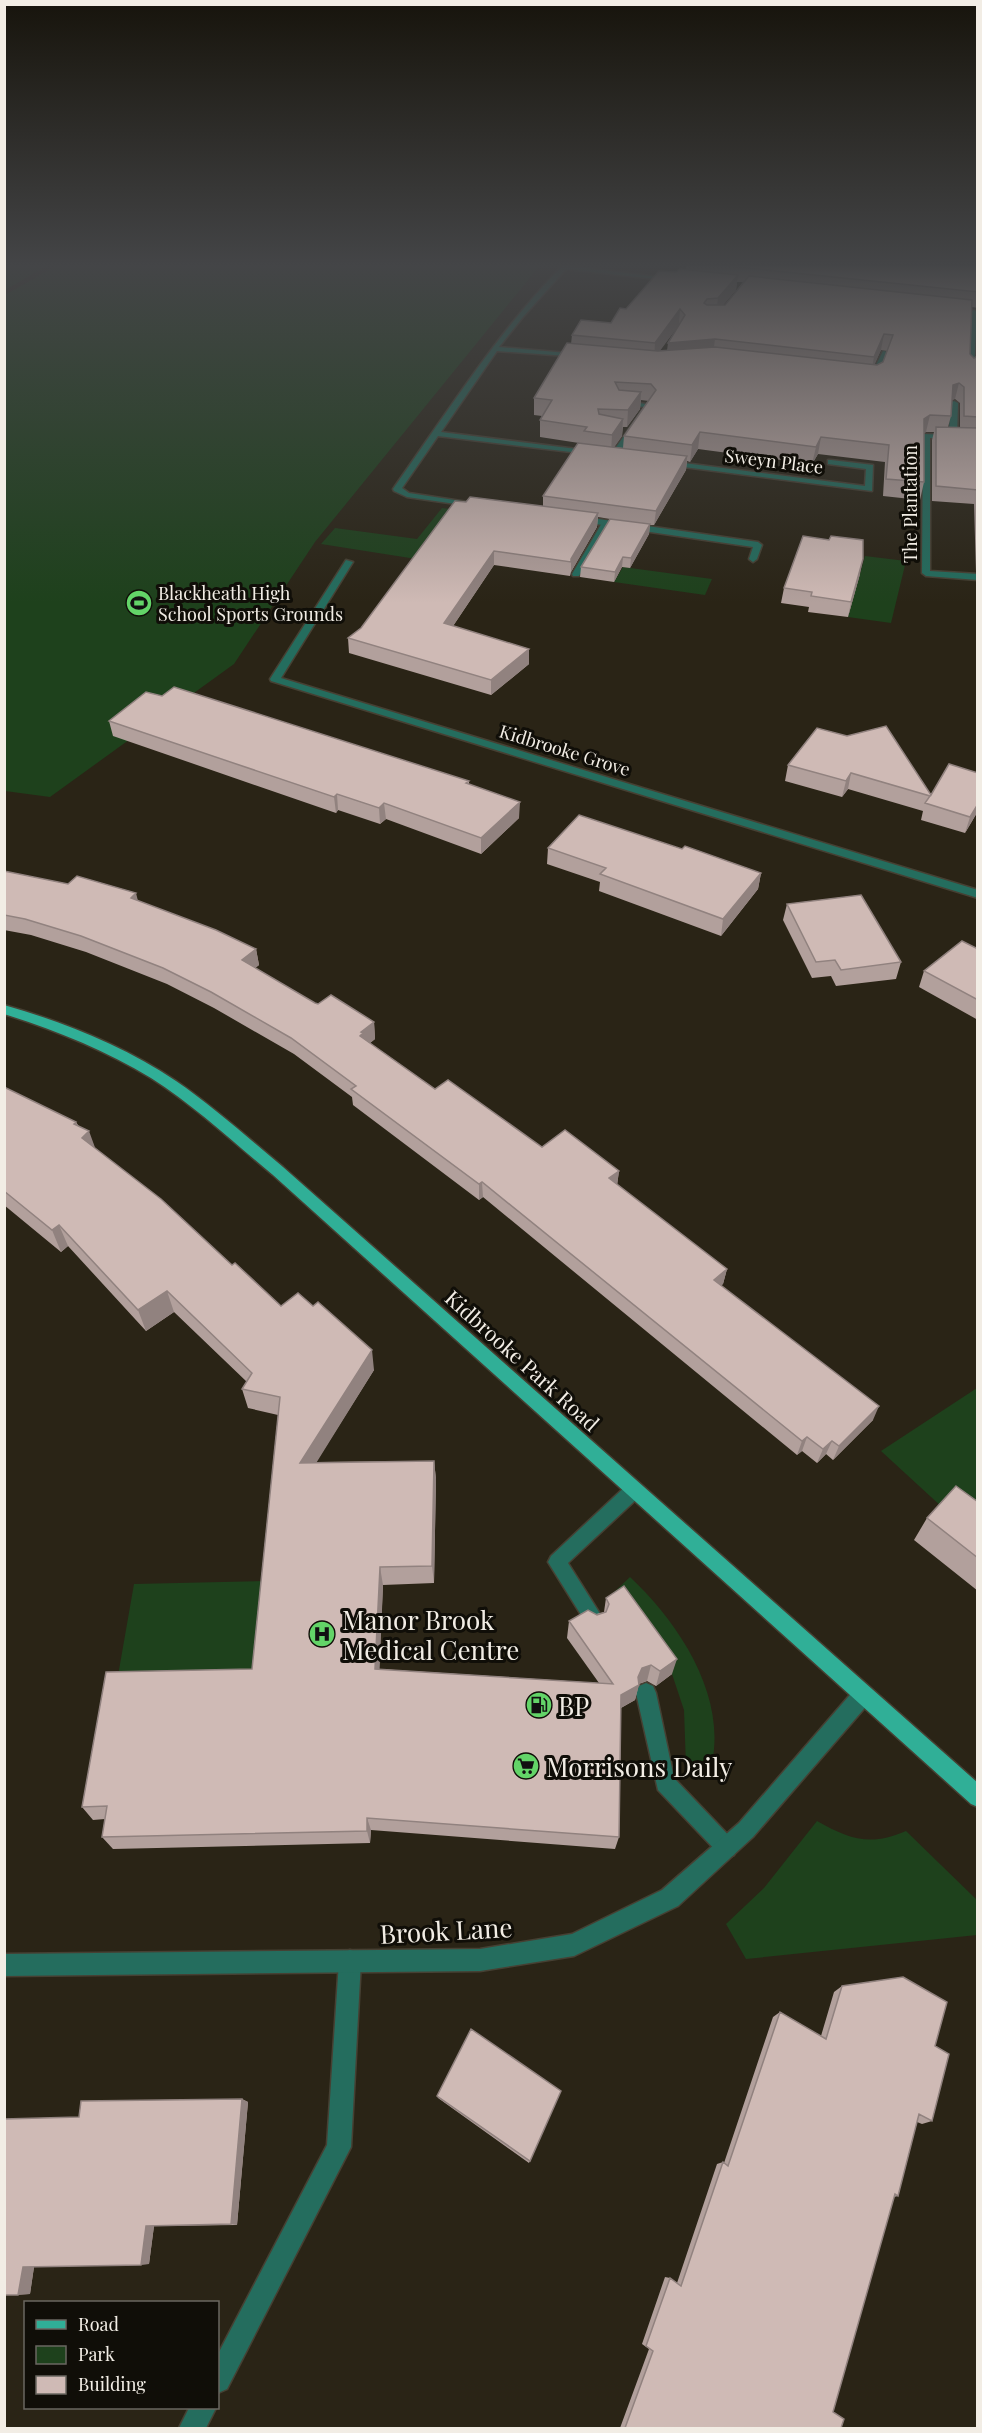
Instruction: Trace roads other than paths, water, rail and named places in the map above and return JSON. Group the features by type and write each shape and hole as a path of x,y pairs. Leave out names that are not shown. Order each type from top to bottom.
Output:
{"main road":[{"name":"Kidbrooke Park Road","path":"4,1009 87,1038 156,1075 212,1117 278,1171 978,1797"}],"street":[{"path":"476,377 438,434 397,489 406,495 484,506"},
{"path":"614,456 649,405 618,402"},
{"path":"953,437 954,403"},
{"path":"621,431 631,432"},
{"path":"438,434 626,458"},
{"name":"The Plantation","path":"978,438 926,436 926,573 978,577"},
{"name":"Sweyn Place","path":"661,462 869,489 870,467 831,462"},
{"path":"574,519 759,544 753,559"},
{"path":"576,574 606,523"},
{"name":"Kidbrooke Grove","path":"350,562 275,679 978,894"},
{"path":"595,1620 557,1562 634,1490"},
{"path":"646,1692 665,1783 727,1848"},
{"name":"Brook Lane","path":"4,1965 480,1960 574,1945 670,1898 746,1830 862,1695"},
{"path":"219,2378 339,2147 350,1961"},
{"path":"192,2428 202,2409"}],"place":[{"name":"Blackheath High School Sports Grounds","path":"139,603"},
{"name":"Manor Brook Medical Centre","path":"322,1634"},
{"name":"BP","path":"539,1705"},
{"name":"Morrisons Daily","path":"526,1766"}]}
